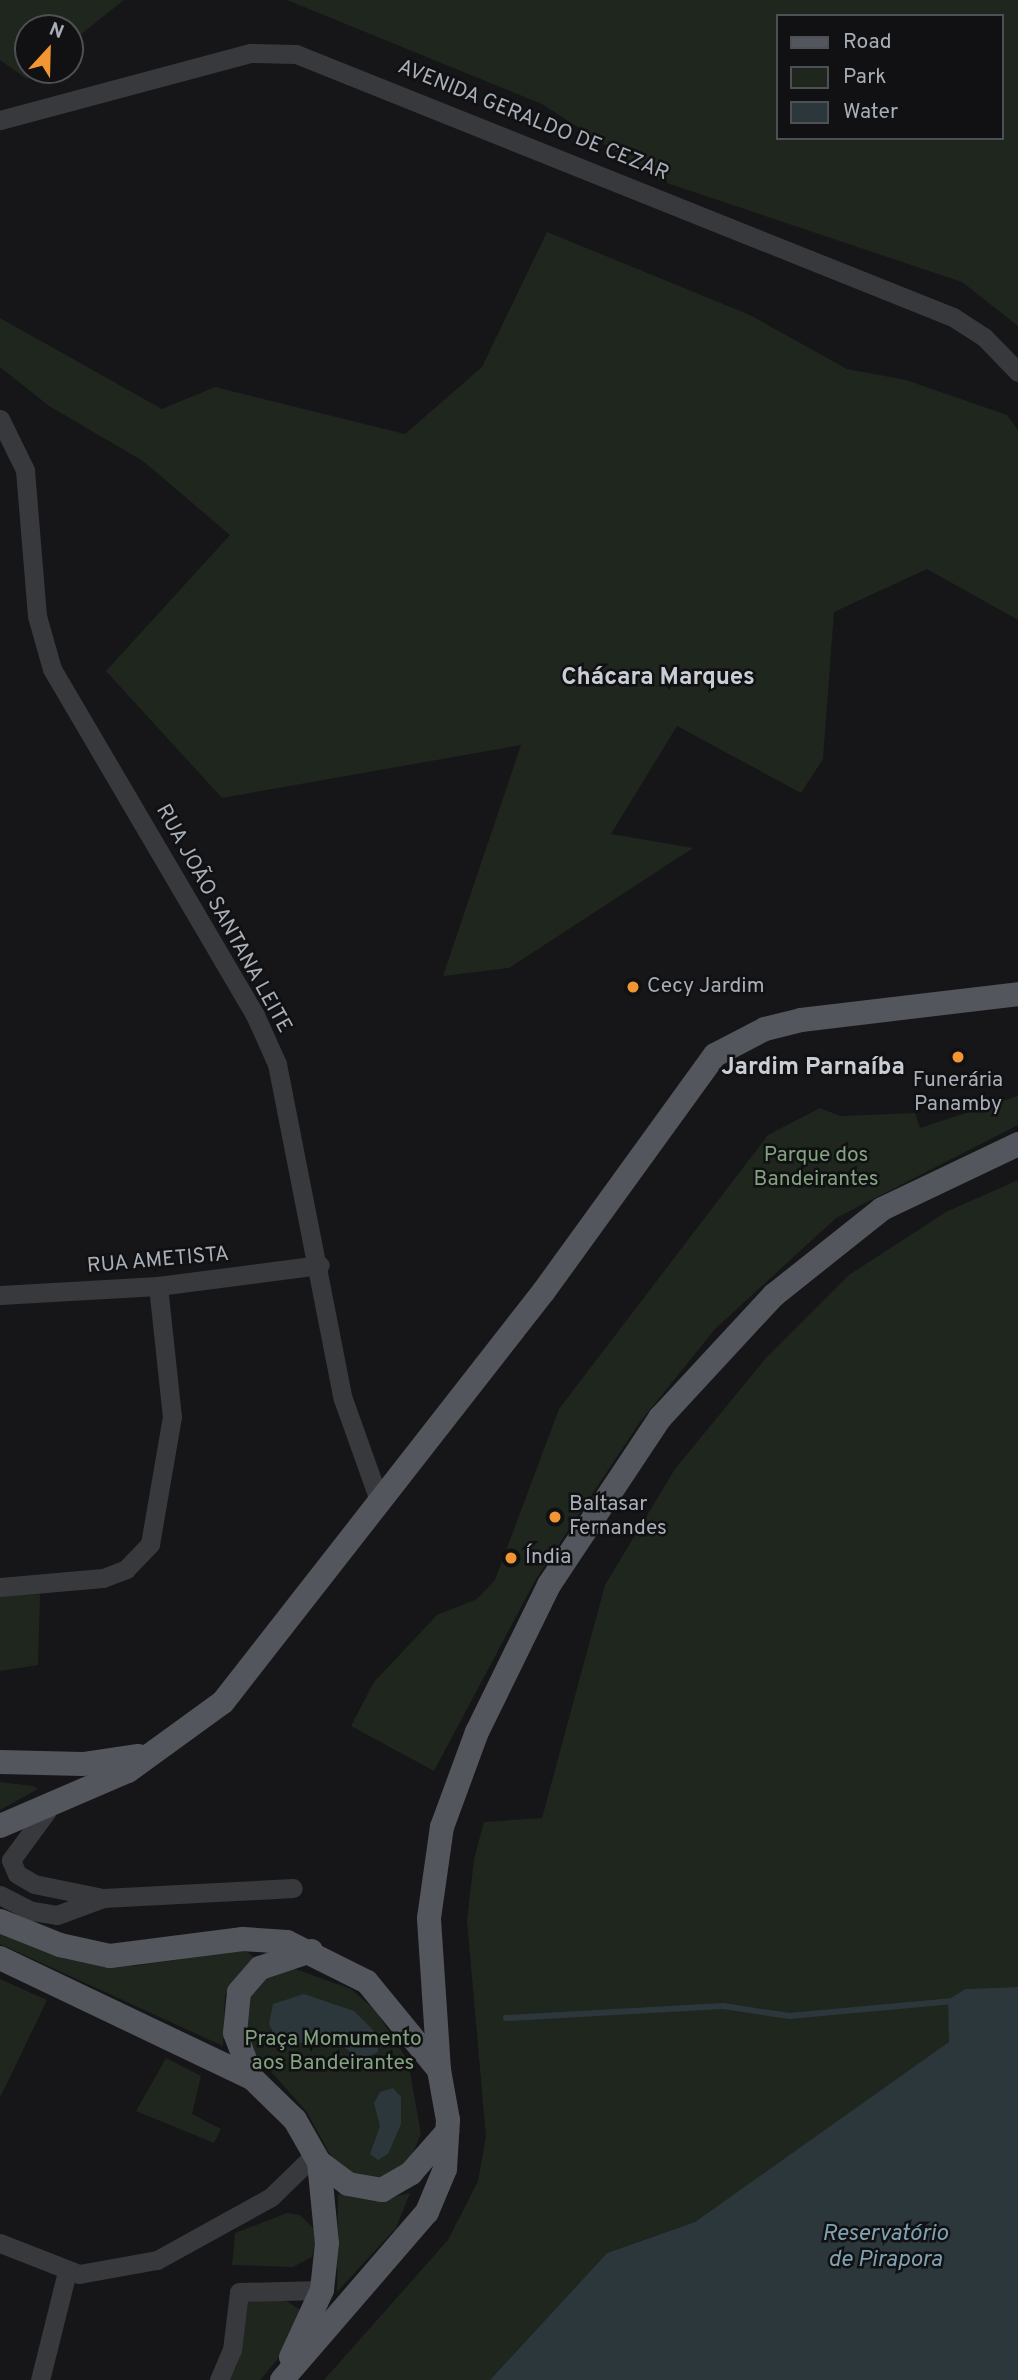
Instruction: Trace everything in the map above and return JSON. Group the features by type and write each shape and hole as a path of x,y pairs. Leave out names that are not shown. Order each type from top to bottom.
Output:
{"main road":[{"path":"0,1826 47,1811 166,1749 248,1673 379,1500 544,1291 715,1055 765,1029 801,1020 1018,994"},
{"path":"279,2380 427,2212 445,2169 447,2132 439,2070 429,1918 442,1827 477,1732 549,1585 660,1418 774,1295 882,1209 1018,1144"},
{"path":"0,1762 111,1762 166,1749"},
{"path":"0,1921 60,1945 110,1956 243,1939 312,1951 379,1993 439,2070"},
{"path":"252,2078 235,2032 239,1992 260,1968 312,1951"},
{"path":"0,1958 252,2078 280,2101 317,2158 348,2184 382,2190 404,2180 447,2132"},
{"path":"279,2380 322,2290 327,2243 317,2158"}],"street":[{"name":"AVENIDA GERALDO DE CEZAR","path":"0,120 250,53 296,54 954,317 984,337 1018,372"},
{"name":"RUA JOÃO SANTANA LEITE","path":"0,419 25,470 37,616 52,669 261,1027 297,1140 343,1399 379,1500"},
{"name":"RUA AMETISTA","path":"0,1295 158,1286 320,1265"},
{"path":"0,1587 103,1578 126,1569 150,1544 172,1417 158,1286"},
{"path":"47,1811 20,1842 12,1867 34,1884 103,1898 293,1888"},
{"path":"0,1895 32,1911 57,1915 103,1898"},
{"path":"0,2243 67,2272 125,2267 187,2247 271,2197 317,2158"},
{"path":"40,2380 67,2272"},
{"path":"219,2380 232,2350 239,2292 322,2290"}],"green space":[{"path":"0,0 124,0 84,32 84,14 14,14 14,70 0,60"},
{"path":"287,0 1018,0 1018,326 962,282 661,181 542,104"},
{"path":"547,232 750,315 847,369 906,380 1007,415 1018,430 1018,620 927,569 834,612 823,759 801,793 677,726 611,834 693,848 509,968 443,976 521,745 222,798 106,671 230,535 143,461 49,406 0,367 0,318 162,409 215,387 405,434 482,367"},
{"name":"Parque dos Bandeirantes","path":"1018,1096 1018,1125 836,1218 715,1329 640,1422 536,1579 434,1771 351,1726 374,1682 437,1615 477,1599 495,1580 559,1409 768,1135 820,1108 840,1116 915,1113 920,1128"},
{"path":"1018,1180 1018,1987 965,1989 948,2001 950,2042 695,2222 607,2253 490,2380 324,2380 448,2240 478,2181 486,2137 467,1921 474,1859 484,1822 542,1818 605,1585 675,1469 766,1358 849,1275 946,1212"},
{"path":"40,1594 38,1665 0,1671 0,1595"},
{"path":"0,1782 33,1786 38,1789 0,1810"},
{"path":"0,1929 96,1962 133,1966 245,1950 255,1958 225,1995 223,2046 0,1944"},
{"name":"Praça Momumento aos Bandeirantes","path":"287,1966 351,1989 376,2011 408,2061 421,2134 407,2166 386,2178 358,2178 332,2158 306,2111 251,2049 243,2017 254,1987"},
{"path":"0,1979 47,2000 0,2098"},
{"path":"166,2058 201,2076 192,2114 221,2129 214,2143 136,2111"},
{"path":"410,2193 396,2228 337,2292 338,2194 376,2201"},
{"path":"287,2213 300,2215 317,2232 312,2257 293,2267 232,2265 235,2233"},
{"path":"243,2296 285,2300 300,2310 291,2343 260,2380 226,2380 236,2368"}],"water":[{"name":"Reservatório de Pirapora","path":"1018,1987 1018,2380 490,2380 607,2253 695,2222 949,2042 948,2000 965,1989"},
{"path":"304,1994 354,2011 379,2036 378,2052 362,2060 324,2033 296,2045 277,2040 269,2024 273,2004"},
{"path":"393,2088 401,2097 401,2124 388,2154 378,2160 370,2154 380,2126 374,2103 380,2092"}],"waterway":[{"path":"506,2018 723,2006 789,2016 953,2001"}],"place":[{"name":"Cecy Jardim","path":"633,987"},
{"name":"Funerária Panamby","path":"958,1057"},
{"name":"Baltasar Fernandes","path":"555,1517"},
{"name":"Índia","path":"511,1558"}],"district":[{"name":"Chácara Marques","path":"658,679"},
{"name":"Jardim Parnaíba","path":"813,1069"}]}
